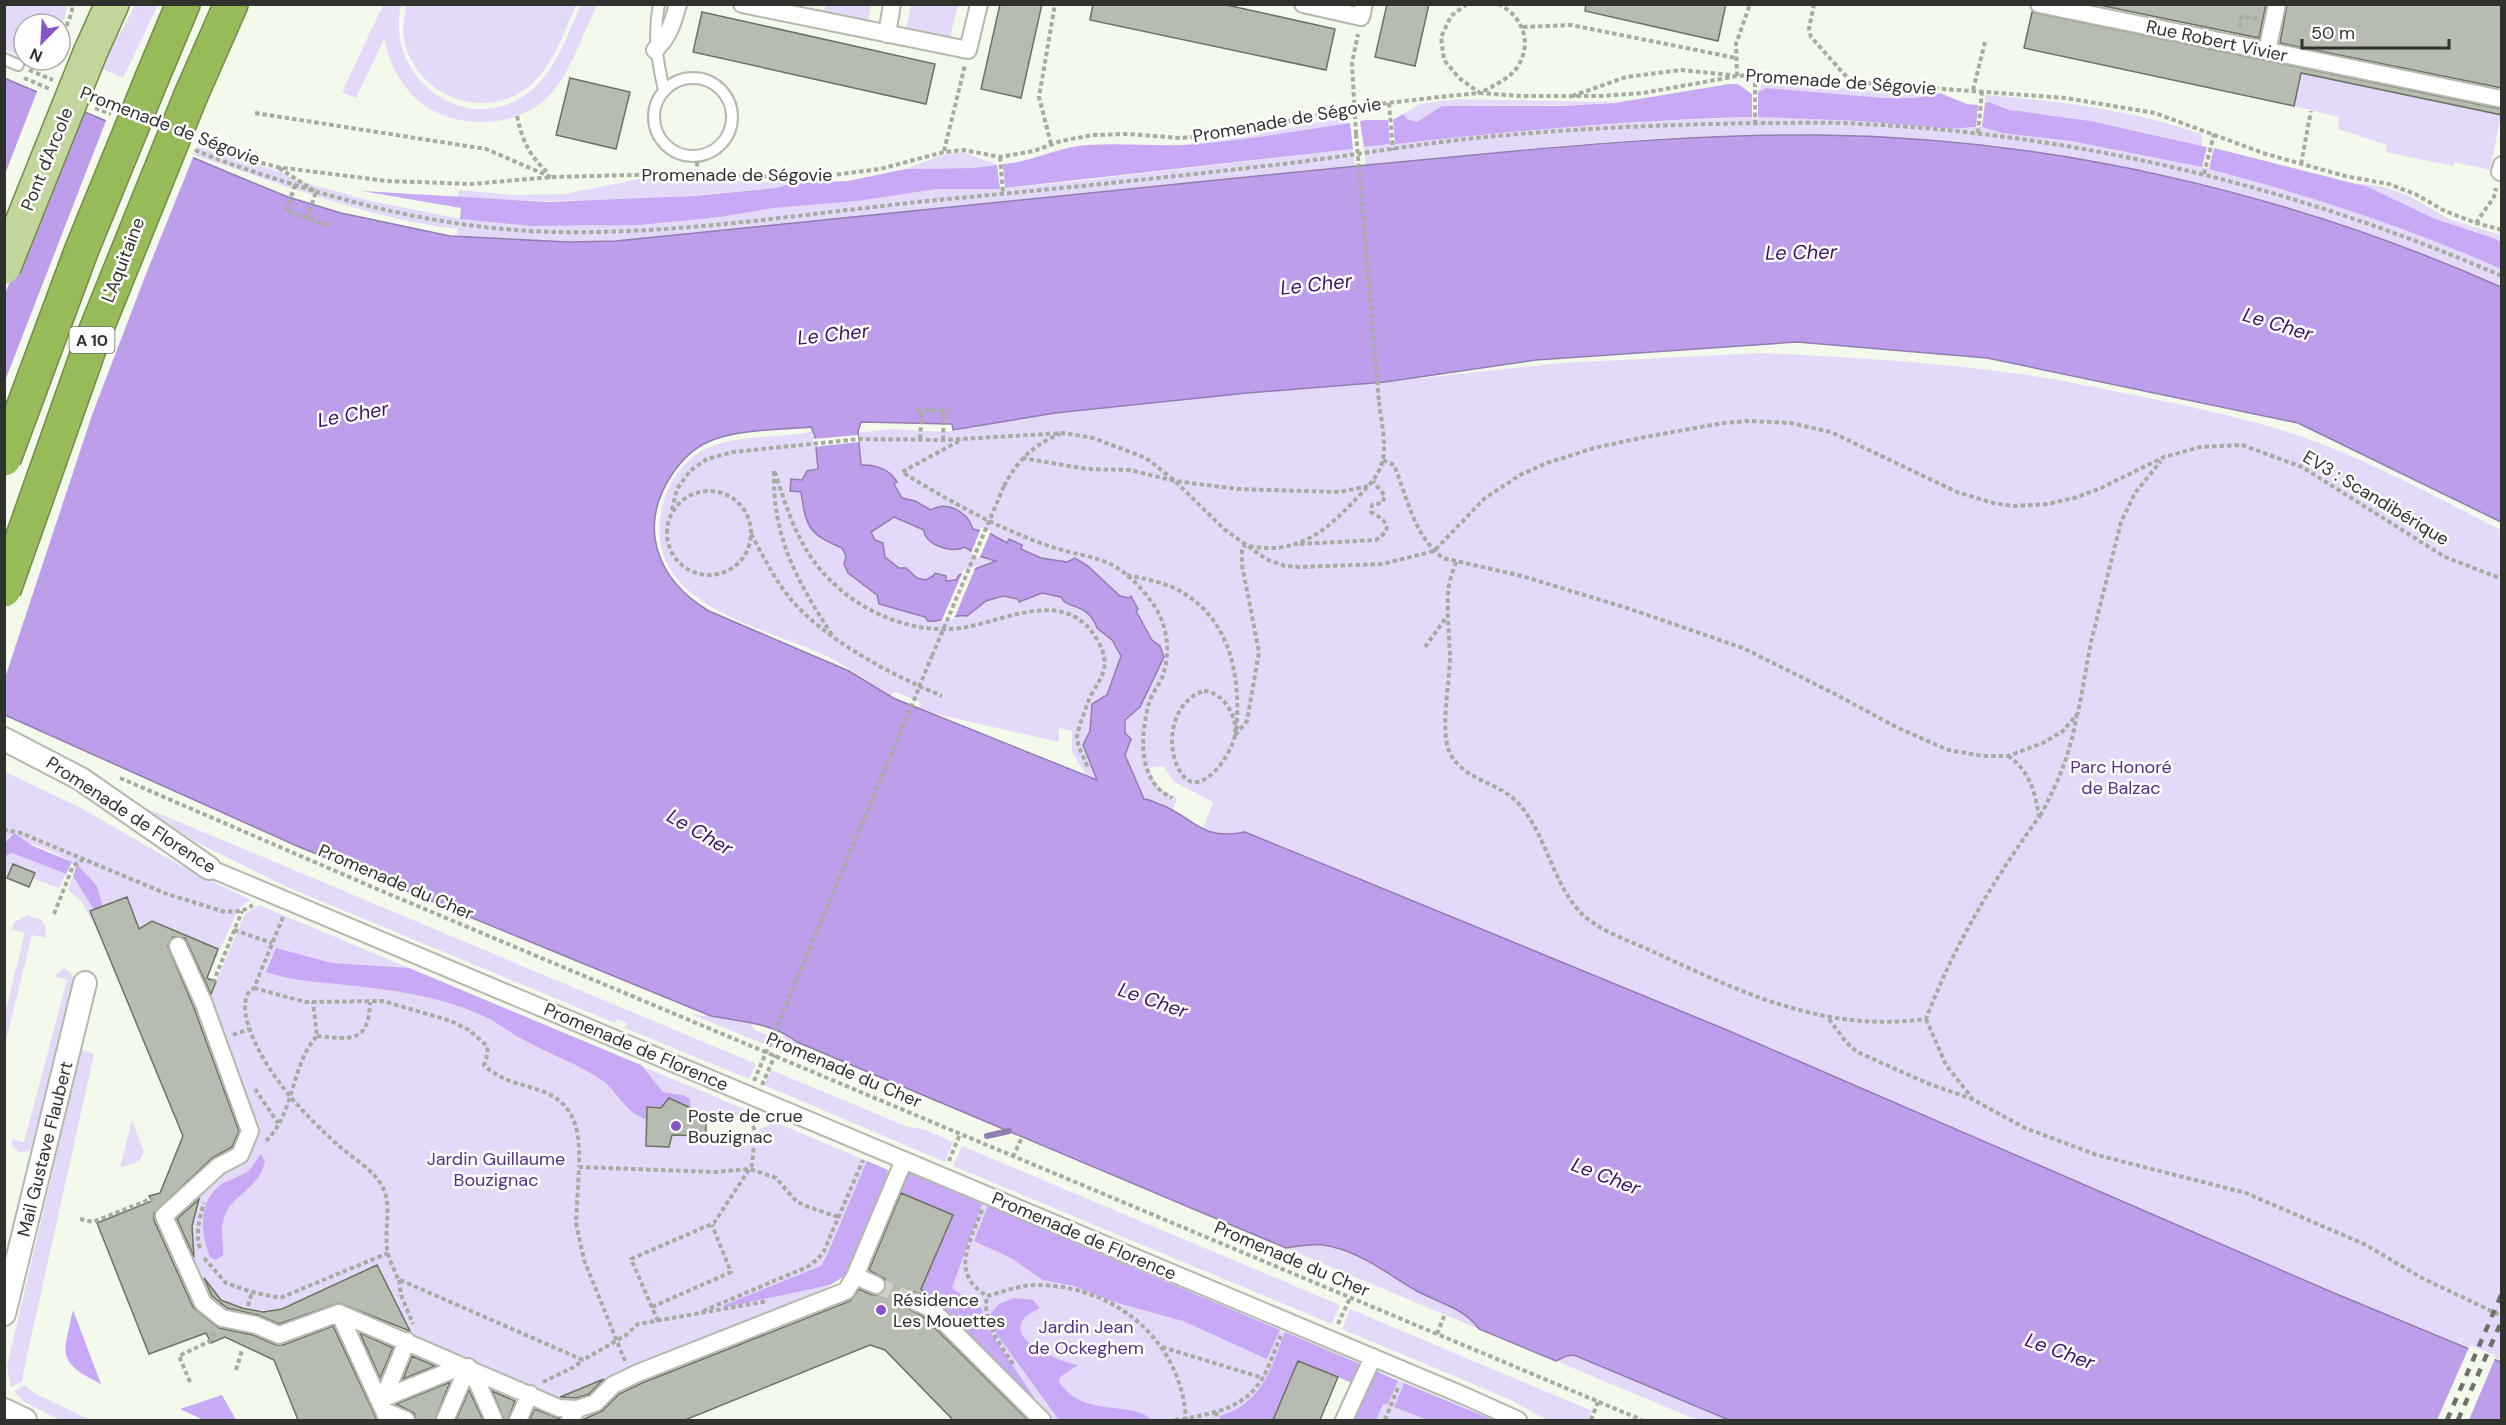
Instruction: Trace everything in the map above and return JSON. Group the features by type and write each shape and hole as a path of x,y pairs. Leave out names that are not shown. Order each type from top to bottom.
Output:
{"highway":[{"name":"A 10","path":"4,459 75,269 183,4"},
{"name":"L'Aquitaine","path":"4,590 94,335 150,192 231,4"}],"main road":[{"path":"76,47 90,4"},
{"path":"76,47 112,4"},
{"name":"Pont d'Arcole","path":"4,231 76,47"},
{"name":"Pont d'Arcole","path":"4,267 76,47"}],"street":[{"path":"655,50 666,39 671,29 678,4"},
{"path":"742,4 968,50 978,4"},
{"path":"887,34 892,4"},
{"path":"1303,4 1363,11"},
{"name":"Rue Robert Vivier","path":"2039,4 2502,99"},
{"path":"2267,51 2277,4"},
{"name":"Promenade de Florence","path":"4,738 81,779 209,868 755,1089 904,1160 1518,1420"},
{"path":"178,946 204,1004 250,1131 240,1155 219,1166 164,1216 203,1304 222,1318 256,1325 279,1335 339,1313 468,1367 574,1415 596,1403 613,1385 638,1373 846,1291 855,1276 904,1160"},
{"name":"Mail Gustave Flaubert","path":"4,1314 85,983"},
{"path":"855,1276 876,1285"},
{"path":"916,1302 930,1308 1042,1420"},
{"path":"339,1313 384,1407 406,1420"},
{"path":"384,1407 406,1341"},
{"path":"1344,1420 1373,1357"},
{"path":"384,1407 450,1371 468,1367"},
{"path":"445,1420 468,1367"},
{"path":"468,1367 494,1420"},
{"path":"518,1420 530,1394"},
{"path":"4,1410 25,1420"}],"lane":[{"path":"659,4 655,24 655,50 664,90"},
{"path":"694,78 706,80 724,93 729,104 731,126 719,146 698,155 675,151 658,135 654,112 664,90 672,83 694,78"}],"path":[{"path":"72,4 76,47"},
{"path":"1051,144 1039,97 1055,4"},
{"path":"1467,4 1450,16 1441,37 1444,60 1460,78 1480,93 1502,81 1518,67 1525,48 1523,27 1510,10 1498,4"},
{"path":"1568,97 1626,77 1681,70 1737,76 1736,44 1750,4"},
{"path":"1814,4 1809,29 1811,37 1853,84"},
{"path":"1296,544 1330,526 1373,481 1384,454 1354,107 1352,63 1363,11"},
{"path":"1523,27 1571,25 1736,58"},
{"path":"1973,90 1985,42"},
{"path":"944,152 968,50"},
{"path":"21,72 57,92"},
{"name":"Promenade de Ségovie","path":"26,72 61,83"},
{"path":"1755,75 1755,123"},
{"name":"Promenade de Ségovie","path":"189,137 232,154 277,167 398,181 472,184 552,177 696,174 809,178 880,169 944,152 963,150 1000,157 1034,151 1051,144 1093,135 1128,134 1180,138 1228,134 1354,107 1389,103 1480,93 1568,97 1643,93 1737,76 1755,75 1853,84 1973,90 2111,104 2155,114 2266,154 2389,184 2476,223 2502,230"},
{"path":"1978,133 1982,91"},
{"name":"Promenade de Ségovie","path":"93,96 125,110"},
{"path":"1389,103 1393,150"},
{"path":"90,106 112,115"},
{"path":"2301,164 2311,111"},
{"path":"255,113 486,149 552,177"},
{"path":"517,116 521,135 532,159 552,177"},
{"path":"187,147 316,192 407,216 485,228 593,232 651,230 1200,174 1483,137 1648,126 1755,123 1866,124 1978,133 2084,149 2204,174 2335,210 2502,276"},
{"path":"2204,174 2214,134"},
{"path":"696,174 698,155"},
{"path":"1000,157 1003,194"},
{"path":"277,167 316,192"},
{"path":"2476,223 2494,197 2501,169"},
{"path":"295,185 286,211 330,226"},
{"path":"307,218 316,192"},
{"path":"920,439 919,410 946,411 943,440"},
{"name":"EV3 : Scandibérique","path":"1434,551 1485,498 1520,475 1594,448 1724,423 1771,421 1800,424 1831,432 1956,492 1978,500 2014,506 2048,504 2074,498 2099,489 2164,457 2200,447 2242,445 2272,454 2302,467 2445,557 2502,579"},
{"path":"751,534 746,552 733,567 716,574 696,573 680,563 669,548 666,528 674,498 682,480 697,465 707,459 734,452 808,443 859,439 943,440 1064,433 1093,438 1146,458 1175,481 1224,529 1266,559 1285,566 1382,564 1434,551"},
{"path":"755,1089 919,687 1004,486 1013,468 1022,458 1046,440 1064,433"},
{"path":"962,439 902,472 951,502 1013,532 1049,546 1102,561 1127,575 1168,585 1181,591 1207,614 1230,649 1235,666 1238,704 1236,734"},
{"path":"1972,1099 1946,1065 1926,1019 1944,973 1989,888 2039,817 2058,784 2071,750 2091,642 2121,522 2135,493 2164,457"},
{"path":"1022,458 1087,469 1130,470 1175,481 1238,489 1339,492 1369,486"},
{"path":"1383,459 1394,465 1405,500 1434,551 1443,558 1533,579 1743,648 1896,727 1948,750 1983,756 2008,756 2043,743 2063,731 2078,713"},
{"path":"832,635 803,588 786,553 774,499 774,470 792,521 810,556 835,585 878,613 899,621 935,629 960,628 1017,612 1044,610 1075,618 1088,628 1105,656 1102,680 1085,707 1077,739 1088,769"},
{"path":"1245,545 1257,548 1377,540 1386,531 1387,525 1385,520 1371,512 1372,506 1382,503 1384,496 1373,481"},
{"path":"672,510 688,495 710,490 731,496 746,513 751,534 777,582 791,600 832,635 897,677 942,696"},
{"path":"1236,734 1229,709 1219,695 1204,691 1187,700 1176,719 1171,742 1175,762 1185,779 1197,783 1208,778 1225,758 1236,734 1246,722 1259,652 1242,565 1242,550 1245,545"},
{"path":"1456,562 1448,590 1450,657 1446,727 1448,749 1461,768 1505,791 1521,805 1562,886 1583,914 1611,932 1738,991 1797,1010 1829,1018 1890,1024 1926,1019"},
{"path":"1127,575 1158,612 1167,640 1168,653 1163,675 1149,702 1143,748 1145,761 1157,788 1172,798"},
{"path":"1425,647 1448,614"},
{"path":"2008,756 2024,771 2034,789 2039,817"},
{"name":"Promenade du Cher","path":"117,777 207,818 1642,1420"},
{"path":"4,832 6,830 21,833 167,894 225,912 242,911 204,1004"},
{"path":"54,914 73,866 85,860"},
{"path":"289,902 254,988 249,990 244,1006 247,1030 258,1051 291,1095 338,1145 382,1185 387,1199 388,1253 398,1279 583,1360 617,1341 638,1324 771,1300"},
{"path":"234,930 272,944"},
{"path":"254,988 304,1002 383,1001 451,1021 480,1038 487,1046 488,1053 484,1065 494,1075 548,1094 558,1101 575,1120 579,1131 576,1223 584,1260 628,1367"},
{"path":"278,1123 291,1095 306,1047 316,1036 313,1002"},
{"path":"316,1036 345,1038 365,1031 370,1002"},
{"path":"1829,1018 1846,1042 1857,1052 1927,1083 1972,1099 2025,1128 2097,1155 2246,1193 2366,1245 2450,1292 2502,1316"},
{"path":"755,1089 775,1055"},
{"path":"658,1321 631,1259 712,1225 752,1165 756,1133 753,1125"},
{"path":"943,1176 960,1134"},
{"path":"1013,1156 1022,1137"},
{"path":"262,1148 267,1140"},
{"path":"579,1167 714,1172 750,1169 776,1178 796,1201 838,1218"},
{"path":"696,1314 807,1267 818,1259 824,1251 856,1178"},
{"path":"987,1195 968,1247 964,1269 970,1283 987,1296"},
{"path":"206,1197 200,1217 198,1243 205,1260 226,1283 252,1292 280,1298 388,1253"},
{"path":"81,1219 93,1222 151,1199"},
{"path":"652,1307 731,1272 712,1225"},
{"path":"987,1296 1024,1286 1037,1285 1085,1293 1118,1307 1155,1336 1162,1347 1176,1375 1186,1420"},
{"path":"248,1307 252,1292"},
{"path":"987,1296 985,1312 990,1328 1018,1371"},
{"path":"1331,1339 1350,1298"},
{"path":"1437,1334 1444,1314"},
{"path":"1175,1420 1186,1420 1216,1412 1246,1398 1263,1378 1287,1321"},
{"path":"190,1382 178,1356 210,1341"},
{"path":"1162,1347 1263,1378"},
{"path":"236,1370 242,1350"},
{"path":"1591,1420 1598,1402"},
{"path":"1385,1420 1391,1406"},
{"path":"1216,1412 1217,1420"}],"green space":[{"path":"406,4 576,5 556,51 534,82 506,99 486,103 467,101 448,95 432,85 418,71 408,53 403,33"},
{"path":"826,4 871,5 868,21 824,12"},
{"path":"5,5 68,5 66,12 12,12 12,53 5,50"},
{"path":"135,5 158,5 123,78 96,66 111,33 120,34"},
{"path":"383,5 401,5 399,33 406,58 419,79 438,96 460,106 485,109 509,104 533,89 549,71 581,5 597,5 563,78 547,98 520,115 488,122 450,117 434,111 419,101 407,90 397,75 384,39 356,98 342,92"},
{"path":"911,5 958,5 950,38 906,29"},
{"path":"2301,73 2501,115 2490,170 2455,162 2453,166 2386,152 2387,145 2338,129 2339,117 2294,106"},
{"path":"1772,81 1873,91 1940,93 1915,98 1883,98 1758,92 1762,84"},
{"path":"1985,95 2041,100 2149,119 2202,134 2202,146 2089,122 2016,111 1985,103"},
{"path":"1457,99 1603,102 1644,99 1584,105 1442,106 1417,122 1406,119 1403,114 1420,104"},
{"path":"1767,117 1859,121 1950,129 1982,127 2002,133 2071,141 2202,167 2291,190 2416,233 2501,269 2501,287 2421,253 2339,224 2255,199 2170,178 2085,161 1998,148 1824,135 1709,136 1595,143 1366,165 1364,147 1565,128"},
{"path":"1339,118 1350,123 1243,140 1182,145 1245,137"},
{"path":"197,146 281,172 292,179 367,200 460,219 530,226 598,226 720,217 774,208 858,201 937,189 1000,189 1353,149 1355,166 616,241 568,242 457,236 458,229 390,217 357,208 194,155"},
{"path":"963,152 997,165 974,168 906,169 945,154"},
{"path":"648,177 794,183 776,188 652,199 545,201 457,198 459,190 514,195 565,194"},
{"path":"2353,183 2380,186 2407,195 2451,220 2501,235 2501,242 2487,235 2435,219"},
{"name":"Parc Honoré de Balzac","path":"1762,353 1891,360 2033,376 2250,421 2291,433 2344,453 2501,530 2501,1360 2334,1293 1727,1030 1245,832 1227,836 1203,829 1213,802 1174,782 1164,766 1148,768 1159,788 1177,798 1173,810 1087,776 1072,752 1072,731 1059,728 1059,742 927,712 917,708 921,706 919,702 896,692 892,693 893,698 836,661 715,609 689,591 670,568 660,539 663,504 674,478 694,456 710,447 734,440 814,431 815,438 890,429 946,432 1055,413 1247,393 1385,382 1560,363"},
{"path":"5,772 79,807 192,872 251,900 239,908 207,978 195,974 183,943 158,933 143,939 127,898 103,907 99,891 91,879 68,860 10,835 5,843"},
{"path":"146,808 756,1064 749,1079 625,1028 627,1023 617,1019 615,1023 287,887 194,841"},
{"path":"12,853 66,874 59,888 32,878 34,872 13,864 7,878 5,856"},
{"path":"73,876 94,910 101,937 81,901 68,890"},
{"name":"Jardin Guillaume Bouzignac","path":"259,905 756,1114 750,1117 706,1115 691,1108 690,1099 683,1095 663,1092 642,1067 647,1107 646,1144 649,1146 669,1146 670,1135 746,1136 775,1122 888,1170 846,1275 824,1289 554,1400 412,1335 399,1308 380,1317 344,1302 290,1325 282,1309 244,1308 222,1298 204,1281 195,1266 192,1225 195,1210 199,1197 212,1181 242,1164 257,1130 234,1073 210,996 245,914"},
{"path":"27,915 41,920 45,925 46,938 32,935 5,1044 5,1013 25,933 12,929 14,922"},
{"path":"64,968 71,973 75,984 31,1147 28,1151 19,1152 12,1145 12,1139 24,1142 67,980 55,976"},
{"path":"691,1014 757,1023 752,1025 754,1030 780,1040 784,1038 783,1034 791,1038 839,1075"},
{"path":"81,1050 94,1054 23,1381 11,1387 7,1366"},
{"path":"771,1070 908,1127 923,1129 953,1142 945,1162 764,1085"},
{"path":"132,1120 144,1152 139,1161 120,1168"},
{"path":"962,1146 1340,1305 1332,1324 953,1166"},
{"name":"Jardin Jean de Ockeghem","path":"961,1195 1306,1341 1273,1420 1053,1420 921,1289"},
{"path":"1305,1245 1332,1247 1356,1255 1416,1290 1458,1311 1479,1329 1286,1248"},
{"path":"1350,1309 1592,1411 1588,1420 1547,1420 1509,1399 1342,1329"},
{"path":"363,1332 399,1348 385,1381 379,1383 359,1335"},
{"path":"1574,1355 1729,1420 1697,1420 1556,1361"},
{"path":"1374,1370 1491,1419 1493,1420 1353,1420"},
{"path":"25,1385 34,1393 91,1420 60,1420 23,1401 14,1391"}],"shaded area":[{"path":"1738,84 1752,94 1752,117 1573,127 1395,144 1393,120 1403,114 1407,119 1417,122 1442,106 1562,106 1615,103"},
{"path":"1766,88 1883,98 1915,98 1940,93 1967,104 1978,105 1976,127 1950,129 1859,121 1758,117 1758,92"},
{"path":"1989,102 2010,110 2090,121 2207,147 2202,167 2071,141 2002,133 1982,127 1985,103"},
{"path":"1388,120 1390,144 1364,147 1360,121"},
{"path":"1350,123 1353,149 1005,188 1003,164 1076,146 1204,144"},
{"path":"2214,148 2368,187 2435,219 2491,237 2501,242 2501,269 2430,239 2357,213 2209,169"},
{"path":"997,165 1000,189 937,189 858,201 774,208 720,217 638,225 530,226 460,219 461,208 362,191 548,202 693,196 776,188 794,183 848,181 906,169 974,168"},
{"path":"14,833 33,846 72,862 66,874 12,853 5,856 5,843"},
{"path":"77,864 97,886 103,907 94,910 73,876"},
{"path":"276,948 332,963 409,968 641,1065 663,1092 683,1095 690,1099 691,1108 670,1099 667,1100 667,1108 647,1107 646,1119 627,1108 603,1081 517,1036 490,1019 464,1008 402,992 299,980 266,972"},
{"path":"261,1154 265,1162 260,1175 235,1200 224,1218 223,1255 216,1260 210,1257 203,1230 207,1202 218,1187 249,1170"},
{"path":"867,1161 888,1170 885,1186 846,1275 830,1285 727,1307 722,1306 821,1266"},
{"path":"903,1170 982,1204 952,1288 982,1309 988,1329 1042,1409 921,1289 953,1215 894,1190"},
{"path":"988,1206 1280,1330 1267,1359 1183,1321 1114,1302 1074,1286 1043,1280 1011,1258 974,1241"},
{"path":"1014,1298 1033,1300 1040,1308 1026,1317 1020,1326 1022,1335 1041,1351 1078,1365 1060,1377 1059,1382 1070,1394 1094,1405 1132,1411 1152,1420 1059,1420 993,1329 990,1314 999,1304"},
{"path":"73,1310 101,1384 76,1369 66,1356"},
{"path":"1285,1332 1363,1365 1355,1384 1298,1361 1273,1420 1220,1420 1220,1416 1235,1410 1256,1394 1269,1372"},
{"path":"1374,1370 1398,1381 1388,1404 1383,1404 1376,1420 1353,1420"},
{"path":"1404,1383 1493,1420 1428,1420 1394,1407"},
{"path":"222,1395 236,1420 204,1420 180,1409"}],"water":[{"name":"Le Cher","path":"4,78 288,197 341,213 450,236 568,242 616,241 1544,148 1742,136 1821,135 1908,139 1996,147 2083,160 2169,177 2254,198 2338,224 2501,287 2501,522 2298,423 1987,358 1797,342 1536,360 1385,382 1247,393 1055,413 953,430 952,424 861,422 858,432 861,465 877,467 891,474 897,482 894,484 902,498 915,501 931,510 944,506 956,509 967,517 973,529 991,534 1007,543 1009,539 1022,545 1021,549 1041,558 1067,562 1075,558 1088,566 1120,596 1129,598 1131,596 1138,609 1136,611 1152,640 1160,646 1164,657 1140,707 1125,720 1125,733 1131,739 1125,755 1144,799 1174,811 1208,831 1218,834 1245,832 1727,1030 2334,1293 2501,1362 2501,1420 1729,1420 1574,1355 1556,1361 1479,1329 1459,1311 1417,1291 1349,1252 1323,1245 1286,1248 797,1042 777,1031 756,1024 711,1016 297,846 5,715","holes":["811,427 815,436 818,469 807,471 802,480 791,479 790,491 801,492 807,522 811,528 822,538 842,548 846,556 844,564 848,573 877,595 879,604 925,617 928,621 938,621 962,615 967,616 986,601 1003,596 1018,599 1019,602 1042,593 1061,597 1068,604 1083,610 1097,628 1112,640 1121,656 1107,695 1092,704 1090,731 1083,745 1097,780 893,698 849,671 709,611 691,599 677,585 658,552 655,515 661,496 678,466 697,448 719,438 745,432","894,517 924,530 929,540 940,547 947,549 965,547 979,556 996,561 959,575 956,580 946,581 946,576 935,573 926,580 917,578 906,568 899,568 885,557 883,543 875,540 871,532"]}],"pier":[{"path":"38,89 78,106 5,294 5,174"},
{"path":"107,118 194,155 92,415 5,678 5,381"},
{"path":"858,435 859,442 813,447 813,439"},
{"path":"981,528 991,531 979,559 971,553"},
{"path":"976,566 954,619 941,622 963,571"},
{"path":"2470,1345 2496,1356 2469,1420 2437,1420"}],"building":[{"path":"1000,4 1042,4 1021,98 981,89"},
{"path":"1093,4 1222,4 1335,29 1326,70 1090,20"},
{"path":"1387,4 1429,4 1415,66 1375,57"},
{"path":"1586,4 1726,4 1718,41 1585,11"},
{"path":"2094,4 2266,4 2259,38"},
{"path":"2287,4 2502,4 2502,88 2280,43"},
{"path":"702,12 935,64 926,104 693,52"},
{"path":"2032,12 2502,109 2502,115 2301,73 2294,106 2024,48"},
{"path":"570,78 630,92 616,149 556,135"},
{"path":"13,864 35,873 29,887 7,878"},
{"path":"127,897 139,929 152,921 218,949 207,978 216,982 211,994 185,938 173,937 168,946 194,1008 239,1131 232,1147 212,1158 154,1213 154,1220 193,1307 219,1328 253,1335 276,1345 283,1345 333,1326 377,1420 298,1420 274,1360 225,1337 211,1343 206,1333 149,1354 97,1223 152,1201 149,1196 160,1193 183,1136 90,911"},
{"name":"Poste de crue Bouzignac","path":"669,1098 706,1115 706,1136 672,1135 669,1147 646,1146 647,1107 661,1108"},
{"name":"Résidence Les Mouettes","path":"901,1193 953,1215 921,1289 927,1295 910,1293 906,1298 907,1308 924,1317 1028,1420 953,1420 885,1350 870,1345 685,1420 582,1420 602,1411 619,1394 642,1383 850,1301 859,1289 872,1295 882,1294 886,1289 885,1279 869,1270"},
{"path":"199,1199 192,1226 194,1257 177,1219"},
{"path":"377,1265 410,1331 339,1303 279,1324 258,1315 227,1308 212,1296 204,1278 221,1300 242,1308 263,1312 282,1309"},
{"path":"360,1333 393,1348 380,1378"},
{"path":"412,1356 435,1366 403,1379"},
{"path":"1298,1361 1338,1377 1320,1420 1273,1420"},
{"path":"604,1379 589,1394 576,1398 560,1397"},
{"path":"450,1382 435,1420 416,1420 414,1413 396,1404"},
{"path":"469,1390 483,1420 456,1420"},
{"path":"492,1391 515,1401 508,1420 504,1420"},
{"path":"535,1409 560,1419 560,1420 529,1420"}],"waterway":[{"path":"987,1136 1009,1131"}],"tunnel":[{"path":"876,1285 916,1302"}],"railway":[{"path":"2447,1420 2502,1293"},
{"path":"2458,1420 2502,1320"}],"place":[{"name":"Poste de crue Bouzignac","path":"676,1126"},
{"name":"Résidence Les Mouettes","path":"881,1310"}]}
